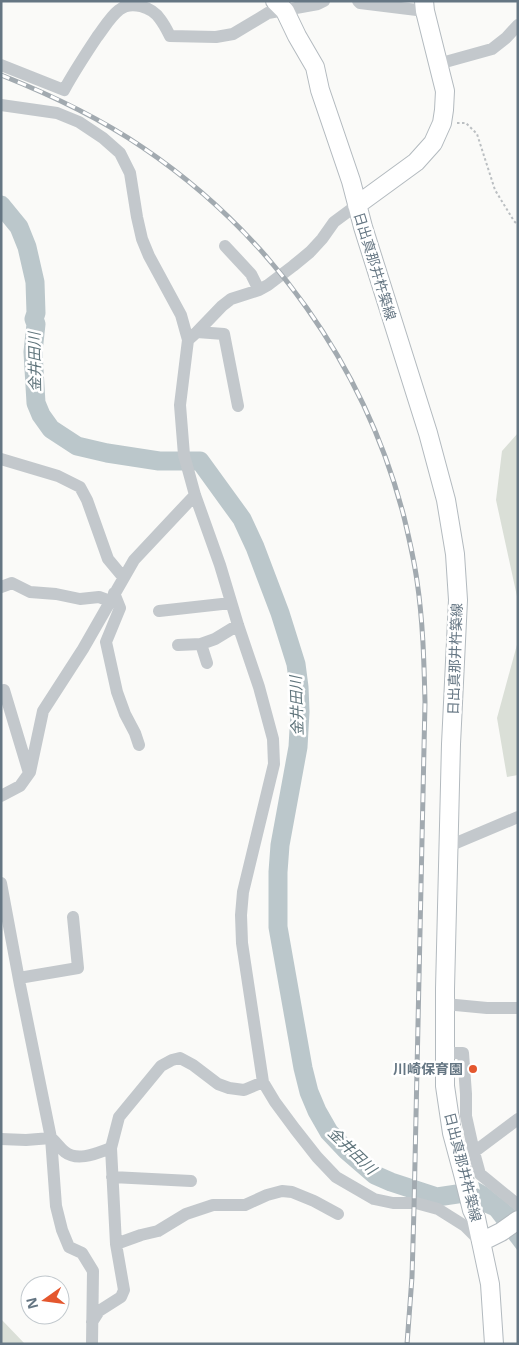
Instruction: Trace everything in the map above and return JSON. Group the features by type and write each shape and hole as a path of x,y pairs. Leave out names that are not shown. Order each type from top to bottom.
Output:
{"main road":[{"name":"日出真那井杵築線","path":"280,6 315,67 320,90 351,181 382,288 428,433 446,500 455,554 458,600 451,744 445,1086 452,1133 472,1210 476,1218 490,1284 494,1344"},
{"path":"357,205 416,162 433,142 442,123 445,91 424,6"},
{"path":"481,1242 501,1232 518,1220"}],"street":[{"path":"1,65 64,90 81,61 113,16 120,8 128,5 139,5 148,9 160,18 170,36 216,37 233,34 280,6 318,4 324,1"},
{"path":"358,1 360,4 424,6"},
{"path":"438,64 492,49 518,26"},
{"path":"1,105 57,113 78,122 103,138 120,153 130,173 142,239 149,256 193,336"},
{"path":"357,205 334,222 310,252 268,285 231,300 222,306 193,336 180,405 184,455 259,687 273,739 274,764 243,892 241,915 242,943 263,1082 275,1102 317,1157 336,1177 374,1199 393,1203 416,1203 438,1209 465,1226 481,1242"},
{"path":"225,246 251,274 259,290"},
{"path":"193,336 224,334 238,406"},
{"path":"1,459 58,476 80,488 88,500 108,559 123,577"},
{"path":"1,796 20,786 29,773 43,712 83,649 123,577 134,560 194,489"},
{"path":"1,586 12,583 30,592 56,594 80,599 112,597"},
{"path":"112,597 120,608 106,642 117,692 139,745"},
{"path":"160,611 231,603"},
{"path":"178,645 201,644 215,639 238,625"},
{"path":"201,644 207,663"},
{"path":"4,690 29,773"},
{"path":"449,846 518,817"},
{"path":"1,883 51,1138 56,1206 62,1230 69,1247 82,1252 93,1271 92,1344"},
{"path":"19,978 78,968 73,917"},
{"path":"445,1004 487,1008 518,1008"},
{"path":"445,1054 463,1053 466,1116 480,1174 518,1205"},
{"path":"92,1323 99,1312 121,1297 124,1290 116,1244 110,1148 119,1117 161,1066 180,1058 193,1065 218,1084 229,1088 244,1090 263,1082"},
{"path":"474,1152 518,1119"},
{"path":"1,1139 51,1138 67,1154 79,1157 110,1148"},
{"path":"112,1177 191,1181"},
{"path":"116,1244 158,1231 186,1214 213,1205 245,1205 267,1195 282,1191 292,1192 314,1201 338,1214"}],"path":[{"path":"442,123 466,123 477,134 495,190 518,225"}],"shaded area":[{"path":"518,433 518,601 496,500 502,451"},
{"path":"518,641 518,775 507,777 497,718"},
{"path":"478,1182 518,1212 518,1251 485,1208"},
{"path":"1,1319 25,1344 1,1344"}],"waterway":[{"name":"金井田川","path":"1,205 19,227 27,247 35,282 36,313 34,319 36,324 33,352 36,403 41,415 51,429 77,446 159,461 200,461 242,519 255,547 280,613 296,664 300,712 298,747 280,845 278,927 303,1068 309,1092 317,1111 329,1132 346,1150 375,1175 437,1197 464,1193 498,1208 509,1219 518,1234"}],"railway":[{"path":"1,75 74,107 125,136 189,182 232,220 271,262 307,308 338,357 365,408 387,461 404,517 416,573 424,657 425,702 414,1208 412,1277 407,1344"}],"place":[{"name":"川崎保育園","path":"473,1069"}]}
